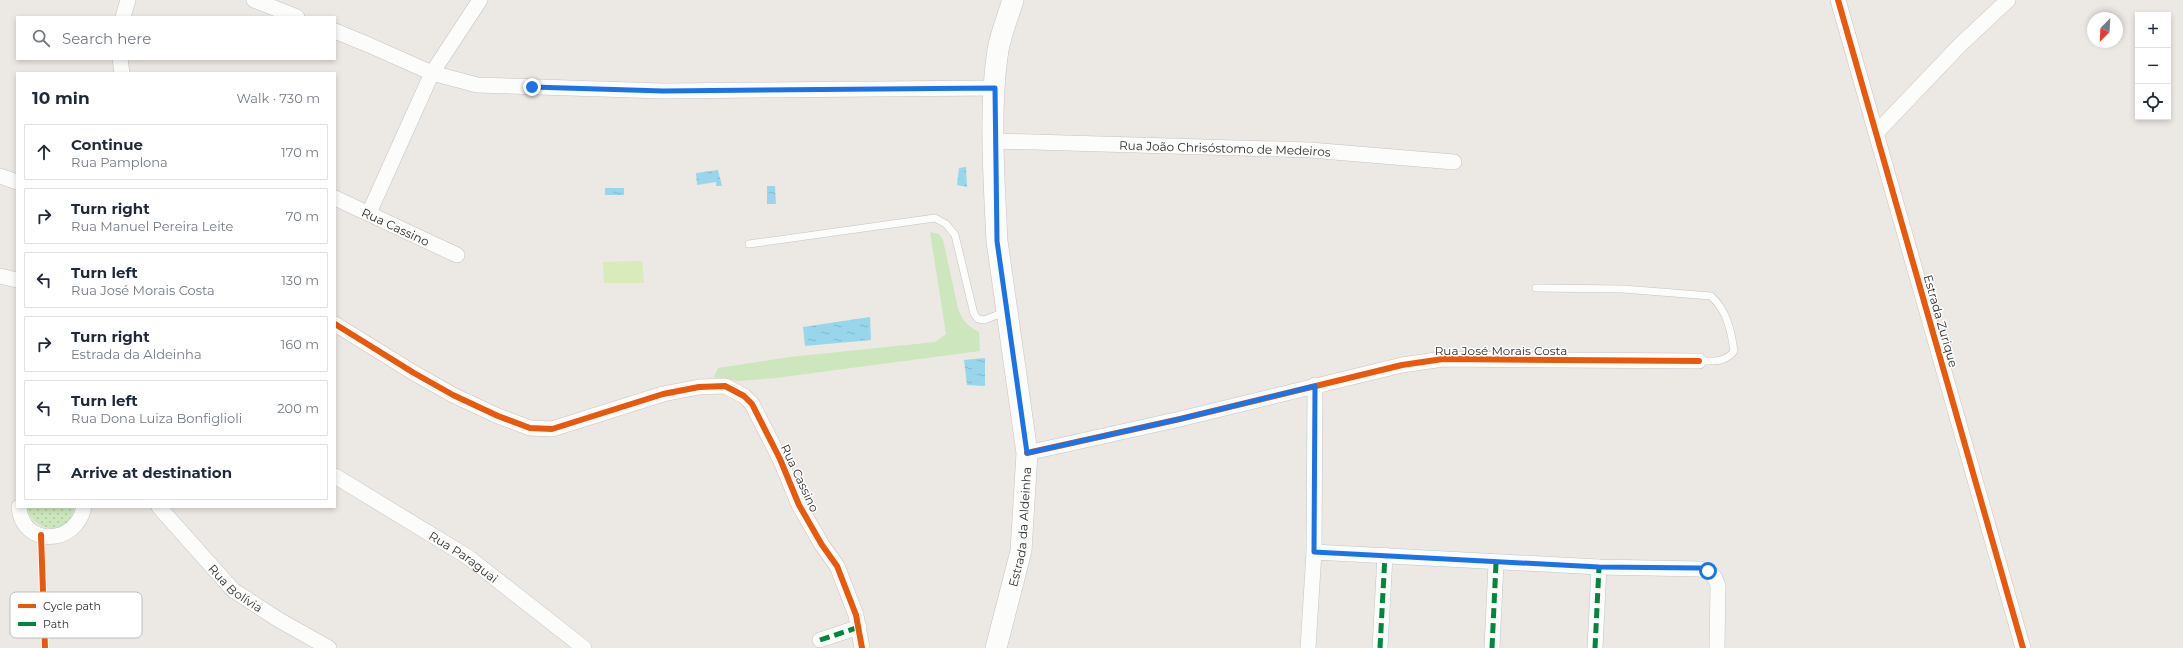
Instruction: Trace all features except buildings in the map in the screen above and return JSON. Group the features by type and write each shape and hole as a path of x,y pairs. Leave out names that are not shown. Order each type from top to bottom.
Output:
{"street":[{"path":"123,16 128,0"},
{"path":"254,0 294,16"},
{"path":"370,213 432,73 480,0"},
{"name":"Estrada da Aldeinha","path":"996,648 1021,552 1027,453 997,241 994,141 995,88 998,48 1013,0"},
{"name":"Estrada Zurique","path":"1838,0 2024,648"},
{"path":"1877,132 1960,45 2008,0"},
{"path":"336,32 370,44 432,73 477,85 663,91 995,88"},
{"path":"120,60 122,72"},
{"name":"Rua João Chrisóstomo de Medeiros","path":"994,141 1310,150 1454,162"},
{"path":"0,176 16,182"},
{"name":"Rua Cassino","path":"336,198 457,255"},
{"path":"0,276 16,280"},
{"name":"Rua Cassino","path":"336,325 414,373 453,395 498,416 530,428 552,429 663,394 711,385 724,386 744,396 752,404 777,453 799,505 822,545 837,566 859,628 862,648"},
{"name":"Rua José Morais Costa","path":"1027,453 1180,419 1402,365 1443,359 1699,362"},
{"path":"1308,648 1314,552 1315,386"},
{"name":"Rua Paraguai","path":"336,477 468,557 584,648"},
{"path":"19,508 24,522 31,530 41,535 61,536 70,531 77,524 84,508"},
{"name":"Rua Bolívia","path":"161,508 233,590 279,620 329,648"},
{"path":"1314,552 1599,567 1700,568 1715,576 1718,586 1716,648"},
{"path":"1380,648 1385,555"},
{"path":"1492,648 1496,562"},
{"path":"1595,648 1599,567"},
{"path":"820,640 859,628"}],"lane":[{"path":"749,244 935,218 946,224 955,235 974,314 978,319 984,320 1007,312"},
{"path":"1536,288 1623,289 1711,296 1720,304 1728,320 1734,351 1729,358 1699,362"}],"path":[{"path":"41,535 43,592"},
{"path":"45,638 45,648"}],"green space":[{"path":"930,232 939,234 943,240 958,308 961,316 966,322 979,332 980,351 776,378 737,381 714,377 718,368 790,357 935,342 946,334"},
{"path":"642,261 644,283 604,283 603,262"},
{"path":"26,508 75,508 71,517 59,527 44,527 36,523"}],"water":[{"path":"966,167 967,187 957,185 959,168"},
{"path":"718,170 722,186 716,186 716,182 697,185 696,173"},
{"path":"767,186 775,186 776,204 767,204"},
{"path":"605,188 624,188 624,195 605,195"},
{"path":"870,317 871,340 805,346 803,327"},
{"path":"985,358 985,386 967,385 964,360"}],"marked path":[{"path":"1380,648 1385,555"},
{"path":"1492,648 1496,563"},
{"path":"1595,648 1599,567"},
{"path":"820,640 859,627"}],"cycle path":[{"path":"1838,0 2023,648"},
{"path":"336,325 414,373 453,395 498,416 530,428 552,429 663,394 699,387 725,386 744,396 752,404 780,459 799,505 822,545 837,566 856,615 862,648"},
{"path":"1027,453 1180,419 1402,365 1443,359 1699,361"},
{"path":"41,535 43,592"},
{"path":"45,638 45,648"}],"route":[{"path":"532,87 663,91 995,88 994,106 997,241 1027,453 1180,419 1315,386 1314,552 1599,567 1700,568 1708,571"}]}
